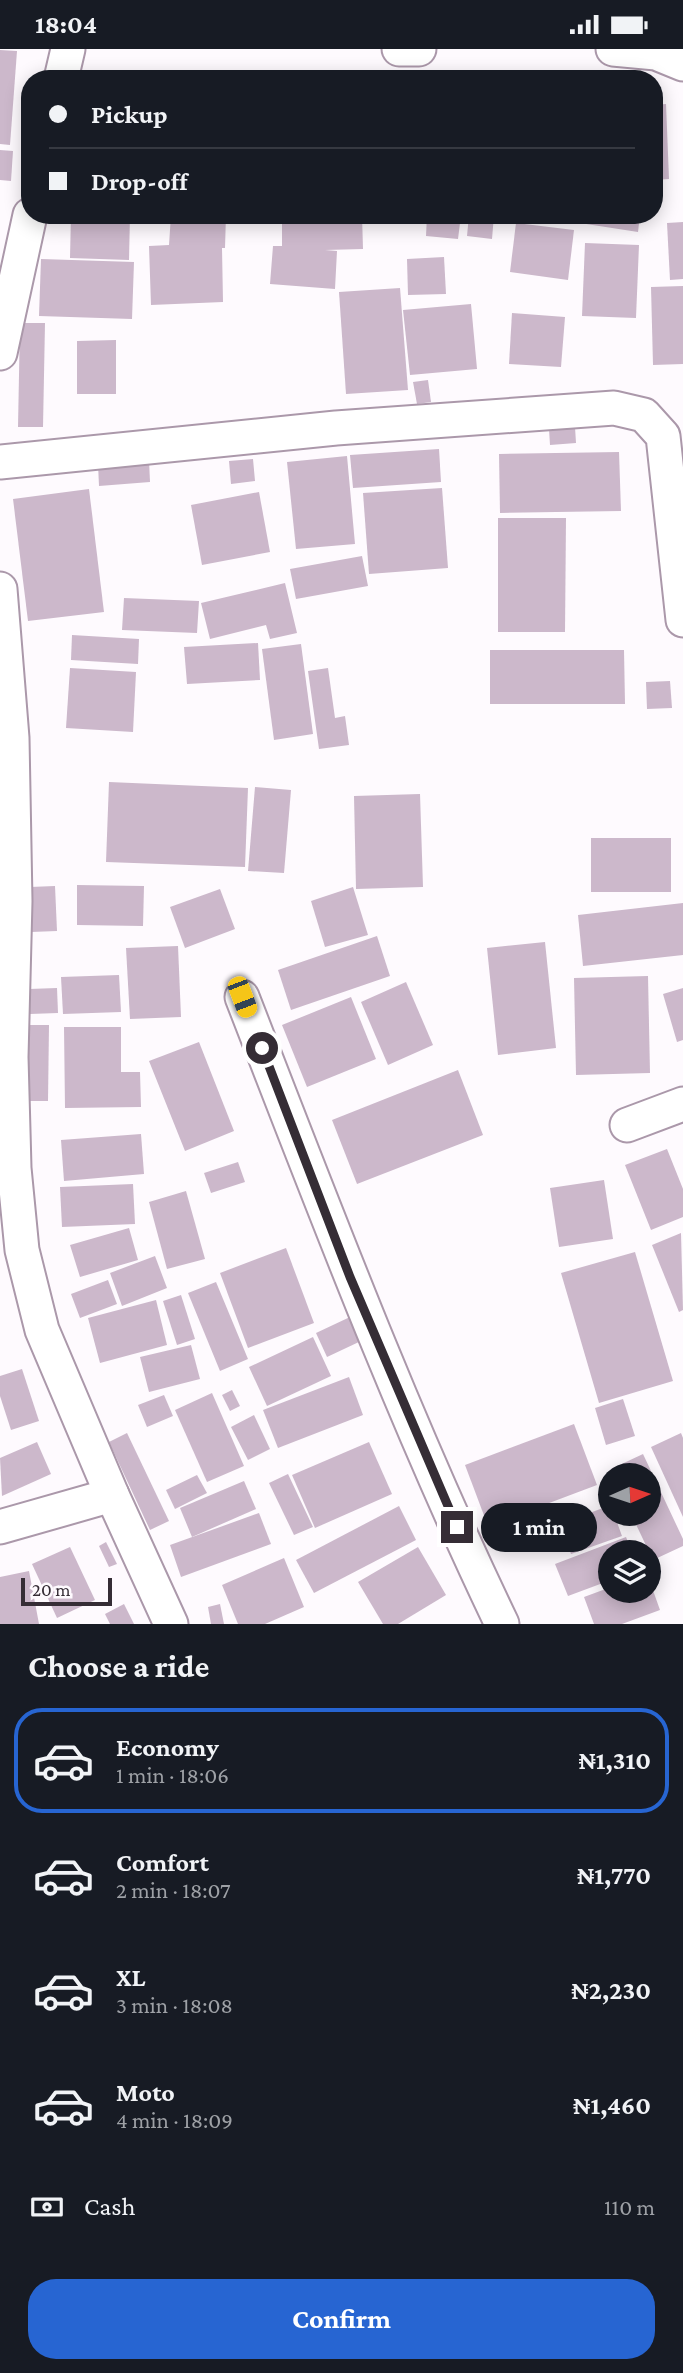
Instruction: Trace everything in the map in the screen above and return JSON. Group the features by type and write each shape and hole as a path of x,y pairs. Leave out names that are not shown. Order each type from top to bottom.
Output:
{"street":[{"path":"63,70 68,49"},
{"path":"400,49 419,49"},
{"path":"613,49 656,53 683,64"},
{"path":"1,337 28,224"},
{"path":"0,462 336,428 614,408 644,415 663,436 683,620"},
{"path":"0,589 12,765 15,901 6,1057 22,1250 42,1330 171,1624"},
{"path":"242,997 350,1277 467,1552 502,1624"},
{"path":"627,1125 683,1104"},
{"path":"0,1527 113,1495"}],"building":[{"path":"0,50 17,51 10,145 0,144"},
{"path":"663,104 666,104 669,179 663,179"},
{"path":"0,150 13,151 11,181 0,180"},
{"path":"683,222 683,279 670,280 667,223"},
{"path":"71,224 130,224 129,260 70,258"},
{"path":"170,224 226,224 225,248 222,248 223,302 151,305 149,246 169,245"},
{"path":"282,224 362,224 363,249 325,250 337,251 335,289 270,284 273,246 282,246"},
{"path":"427,224 460,224 458,239 426,236"},
{"path":"468,224 493,224 492,239 467,236"},
{"path":"516,224 574,230 568,280 510,272"},
{"path":"586,224 639,224 638,232"},
{"path":"585,243 639,245 636,318 582,316"},
{"path":"444,257 446,294 408,295 407,259"},
{"path":"41,259 134,262 132,319 39,316"},
{"path":"683,286 683,364 653,365 651,287"},
{"path":"400,288 408,390 346,394 339,292"},
{"path":"471,304 477,369 410,375 403,310"},
{"path":"512,313 565,317 561,367 509,364"},
{"path":"20,323 45,323 43,427 18,427"},
{"path":"116,340 116,394 77,394 77,341"},
{"path":"428,380 431,402 417,404 413,382"},
{"path":"575,427 576,443 550,445 549,429"},
{"path":"439,449 441,482 353,488 350,455"},
{"path":"619,452 621,511 500,513 499,454"},
{"path":"347,456 355,544 296,549 287,462"},
{"path":"253,459 255,481 231,484 229,461"},
{"path":"149,460 150,482 99,486 98,464"},
{"path":"442,488 448,568 369,574 363,493"},
{"path":"89,489 104,612 28,621 13,499"},
{"path":"259,492 270,552 202,565 191,505"},
{"path":"498,518 566,518 565,632 498,632"},
{"path":"362,556 368,586 296,599 290,569"},
{"path":"285,583 297,633 270,639 266,625 210,639 201,603"},
{"path":"124,598 199,601 197,633 122,630"},
{"path":"72,635 139,639 138,664 71,660"},
{"path":"258,643 260,680 187,684 184,647"},
{"path":"301,644 313,734 274,740 262,649"},
{"path":"490,650 624,650 625,704 490,704"},
{"path":"70,668 136,672 133,732 66,728"},
{"path":"328,668 335,718 345,716 349,745 319,749 308,671"},
{"path":"670,681 672,708 647,709 646,682"},
{"path":"109,782 248,788 245,867 106,862"},
{"path":"255,787 291,790 284,873 248,871"},
{"path":"420,794 423,887 356,889 354,796"},
{"path":"591,838 671,838 671,892 591,892"},
{"path":"77,885 144,886 143,926 77,925"},
{"path":"55,886 57,931 31,932 30,887"},
{"path":"353,887 368,935 325,947 311,901"},
{"path":"220,889 235,929 185,948 170,907"},
{"path":"683,903 683,955 583,966 578,915"},
{"path":"377,936 390,976 291,1010 278,970"},
{"path":"545,942 556,1048 498,1055 487,948"},
{"path":"178,946 181,1017 130,1019 126,948"},
{"path":"119,975 121,1012 63,1014 61,977"},
{"path":"648,976 650,1073 576,1075 574,978"},
{"path":"406,982 433,1045 388,1065 361,1002"},
{"path":"57,988 58,1013 30,1014 29,989"},
{"path":"683,988 683,1040 677,1042 663,994"},
{"path":"351,997 376,1059 307,1087 282,1025"},
{"path":"26,1025 49,1025 48,1101 26,1101"},
{"path":"64,1027 121,1027 121,1072 140,1072 141,1107 65,1108"},
{"path":"199,1042 234,1131 185,1151 149,1061"},
{"path":"458,1070 483,1135 357,1184 332,1120"},
{"path":"141,1134 144,1174 64,1181 61,1140"},
{"path":"667,1149 683,1189 683,1217 651,1230 625,1165"},
{"path":"238,1162 245,1182 211,1193 204,1173"},
{"path":"604,1180 613,1239 559,1247 550,1188"},
{"path":"133,1184 135,1224 62,1227 60,1187"},
{"path":"186,1191 205,1259 167,1269 149,1202"},
{"path":"129,1228 138,1260 80,1277 70,1245"},
{"path":"681,1233 683,1310 679,1312 652,1245"},
{"path":"286,1248 314,1323 248,1348 220,1273"},
{"path":"635,1252 673,1381 599,1403 561,1273"},
{"path":"155,1256 167,1288 122,1306 110,1273"},
{"path":"108,1280 117,1304 80,1318 71,1294"},
{"path":"216,1282 248,1359 220,1371 188,1293"},
{"path":"181,1295 195,1339 177,1345 163,1301"},
{"path":"156,1300 167,1345 100,1363 88,1318"},
{"path":"350,1317 361,1341 327,1357 316,1333"},
{"path":"313,1337 331,1376 267,1406 249,1367"},
{"path":"191,1345 200,1379 149,1392 140,1357"},
{"path":"22,1369 39,1421 11,1430 0,1396 0,1376"},
{"path":"349,1377 363,1415 278,1448 263,1410"},
{"path":"232,1390 240,1406 230,1411 222,1395"},
{"path":"212,1393 244,1466 207,1482 175,1410"},
{"path":"164,1395 173,1416 147,1427 138,1405"},
{"path":"623,1399 635,1436 606,1445 595,1408"},
{"path":"254,1415 270,1449 248,1460 231,1427"},
{"path":"574,1424 597,1485 488,1526 465,1465"},
{"path":"127,1433 169,1521 150,1530 109,1442"},
{"path":"681,1433 683,1517 662,1471 662,1463 658,1463 651,1447"},
{"path":"37,1442 51,1474 2,1496 0,1458"},
{"path":"369,1442 392,1494 315,1528 292,1475"},
{"path":"643,1454 647,1463 624,1463"},
{"path":"288,1474 313,1527 294,1535 269,1483"},
{"path":"197,1475 207,1493 175,1509 166,1490"},
{"path":"244,1481 256,1509 192,1537 180,1508"},
{"path":"662,1494 683,1539 683,1546 661,1556 661,1540 643,1540 637,1526 662,1526"},
{"path":"399,1506 416,1540 314,1593 296,1560"},
{"path":"598,1510 598,1526 618,1526 622,1536 598,1540 598,1544 571,1554 560,1524"},
{"path":"259,1513 271,1544 181,1577 170,1545"},
{"path":"106,1542 117,1564 109,1567 99,1546"},
{"path":"70,1547 95,1600 57,1618 32,1564"},
{"path":"418,1547 446,1595 398,1624 383,1624 358,1582"},
{"path":"598,1548 598,1585 568,1596 555,1564"},
{"path":"284,1558 304,1607 265,1624 238,1624 222,1585"},
{"path":"29,1571 39,1624 0,1624 0,1577"},
{"path":"598,1592 598,1603 658,1603 660,1610 622,1624 594,1624 584,1597"},
{"path":"124,1604 134,1624 110,1624 105,1614"},
{"path":"220,1604 224,1624 211,1624 208,1607"}],"route":[{"path":"262,1048 350,1277 457,1527"}]}
